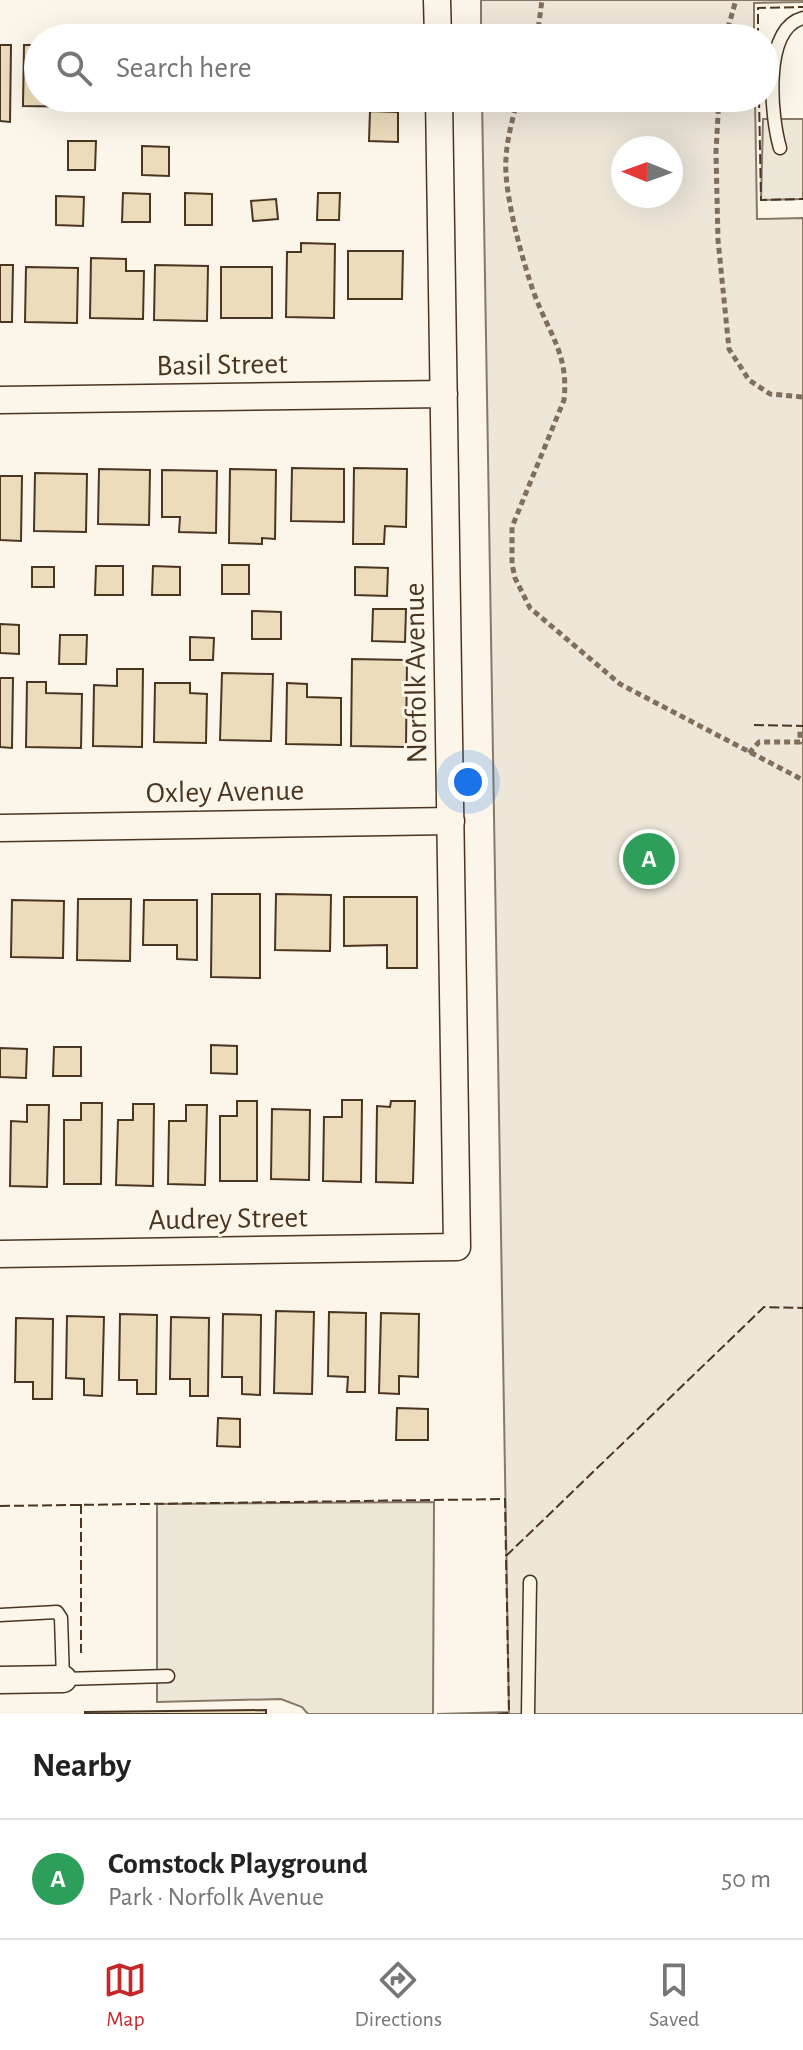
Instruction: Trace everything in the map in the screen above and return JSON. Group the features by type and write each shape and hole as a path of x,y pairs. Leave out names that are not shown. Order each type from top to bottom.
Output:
{"street":[{"path":"437,0 438,24"},
{"name":"Norfolk Avenue","path":"439,112 457,1247"},
{"name":"Basil Street","path":"0,400 444,394"},
{"name":"Oxley Avenue","path":"0,828 451,821"},
{"name":"Audrey Street","path":"0,1254 457,1247"},
{"path":"0,1680 63,1679"}],"lane":[{"path":"779,40 795,20 803,18"},
{"path":"774,112 774,130 780,148"},
{"path":"528,1714 530,1582"},
{"path":"0,1615 57,1612 61,1618 63,1679 168,1676"}],"path":[{"path":"539,24 542,0"},
{"path":"729,24 736,0"},
{"path":"515,112 506,160 513,219 535,296 560,348 566,378 564,400 512,527 515,578 530,608 620,684 803,780"},
{"path":"718,112 718,240 729,349 749,380 770,394 803,397"},
{"path":"749,753 759,742 800,742 800,729"}],"shaded area":[{"path":"481,0 803,0 754,3 754,24 481,24"},
{"path":"482,112 755,112 757,219 803,218 803,1714 437,1714 509,1712"},
{"path":"763,119 803,119 803,199 761,200"},
{"path":"434,1502 433,1714 308,1714 302,1707 281,1699 157,1702 157,1504"}],"building":[{"path":"0,45 11,45 10,122 0,121"},
{"path":"370,112 398,112 398,142 369,141"},
{"path":"68,141 96,141 95,170 68,170"},
{"path":"142,146 169,147 169,176 142,175"},
{"path":"123,193 150,194 150,222 122,222"},
{"path":"185,193 212,194 212,225 185,225"},
{"path":"318,193 340,193 339,220 317,220"},
{"path":"56,196 84,197 83,226 56,225"},
{"path":"276,199 278,219 253,221 251,201"},
{"path":"301,243 335,244 334,318 286,317 287,252 301,252"},
{"path":"348,251 403,251 402,299 348,299"},
{"path":"91,258 126,259 126,271 144,271 143,319 90,318"},
{"path":"0,265 13,265 12,322 0,322"},
{"path":"155,265 208,266 207,321 154,320"},
{"path":"26,267 78,268 77,323 25,322"},
{"path":"221,267 272,267 272,318 221,318"},
{"path":"292,468 344,469 344,522 291,521"},
{"path":"354,468 407,469 406,527 385,526 384,544 353,544"},
{"path":"99,469 150,470 149,525 98,524"},
{"path":"230,469 276,470 275,539 262,538 262,544 229,543"},
{"path":"162,470 217,471 216,533 179,532 180,517 162,517"},
{"path":"35,473 87,474 86,532 34,531"},
{"path":"0,476 22,476 21,541 0,540"},
{"path":"222,565 249,565 249,594 222,594"},
{"path":"96,566 123,566 123,595 95,595"},
{"path":"153,566 180,567 180,595 152,595"},
{"path":"32,567 54,567 54,587 32,587"},
{"path":"355,567 388,568 387,596 355,595"},
{"path":"373,609 406,609 405,642 372,641"},
{"path":"252,611 281,612 281,639 252,639"},
{"path":"0,624 19,625 19,654 0,653"},
{"path":"60,635 87,635 86,664 59,664"},
{"path":"190,637 214,638 213,660 190,660"},
{"path":"352,659 407,660 406,747 351,746"},
{"path":"117,669 143,669 142,747 93,746 94,685 117,686"},
{"path":"222,673 273,674 271,741 220,740"},
{"path":"0,678 13,678 12,748 0,747"},
{"path":"27,682 46,682 46,693 82,694 81,748 26,747"},
{"path":"155,683 190,683 190,693 207,694 206,743 154,742"},
{"path":"287,683 307,684 307,697 341,698 341,745 286,744"},
{"path":"212,894 260,894 260,978 211,977"},
{"path":"276,894 331,895 330,951 275,950"},
{"path":"344,897 417,897 417,968 387,968 387,945 344,946"},
{"path":"78,899 131,899 130,961 77,960"},
{"path":"12,900 64,901 63,958 11,957"},
{"path":"144,900 197,900 197,960 177,959 177,945 143,945"},
{"path":"211,1045 237,1046 237,1074 211,1073"},
{"path":"54,1047 81,1047 81,1076 53,1076"},
{"path":"0,1048 27,1049 26,1078 0,1077"},
{"path":"342,1100 362,1100 361,1182 323,1181 324,1117 342,1117"},
{"path":"237,1101 257,1101 257,1181 220,1181 220,1116 237,1116"},
{"path":"391,1101 415,1101 413,1183 376,1182 377,1106 390,1107"},
{"path":"81,1103 102,1103 101,1184 64,1184 64,1120 81,1120"},
{"path":"133,1104 154,1104 153,1186 116,1185 118,1120 133,1120"},
{"path":"27,1105 49,1105 47,1187 10,1186 11,1121 27,1122"},
{"path":"186,1105 207,1105 205,1185 168,1184 169,1121 186,1121"},
{"path":"272,1109 310,1110 309,1180 271,1179"},
{"path":"276,1311 314,1312 312,1394 274,1393"},
{"path":"329,1312 366,1313 365,1392 347,1392 348,1377 328,1376"},
{"path":"381,1313 419,1314 418,1377 399,1376 399,1394 379,1393"},
{"path":"120,1314 157,1315 156,1394 137,1394 137,1380 119,1380"},
{"path":"223,1314 261,1315 260,1395 242,1394 242,1377 222,1377"},
{"path":"67,1316 104,1317 102,1396 84,1395 84,1379 66,1378"},
{"path":"171,1317 209,1318 208,1396 190,1396 190,1379 170,1379"},
{"path":"16,1318 53,1319 52,1399 33,1399 33,1382 15,1382"},
{"path":"397,1408 428,1409 428,1440 396,1440"},
{"path":"218,1418 240,1419 240,1447 217,1446"},
{"path":"266,1710 266,1714 85,1714 85,1712"}],"fence":[{"path":"758,24 758,8 803,7"},
{"path":"759,112 761,200 803,199"},
{"path":"754,725 803,726"},
{"path":"498,1714 509,1713 506,1556 764,1307 803,1308"},
{"path":"0,1506 505,1499 506,1556"},
{"path":"81,1504 81,1653"}],"place":[{"name":"Comstock Playground","path":"649,859"}]}
